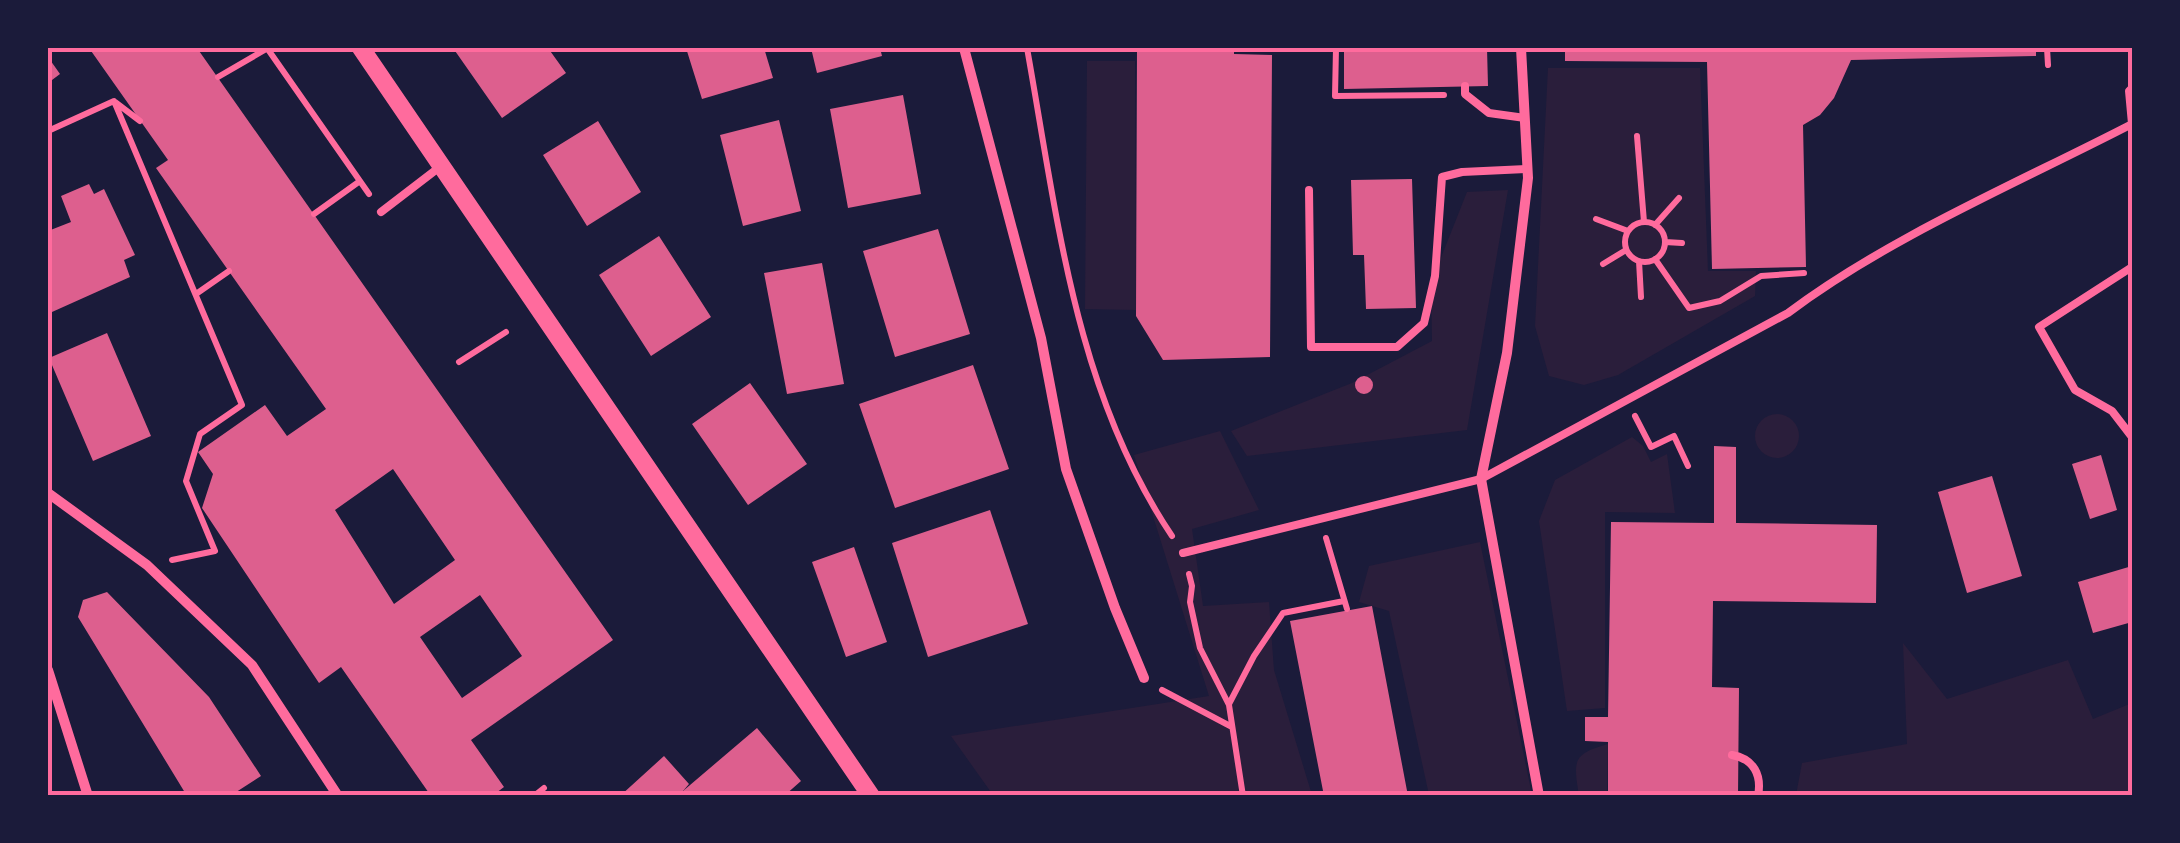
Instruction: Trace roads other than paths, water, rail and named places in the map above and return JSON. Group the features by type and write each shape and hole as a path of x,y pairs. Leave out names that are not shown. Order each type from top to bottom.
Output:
{"street":[{"path":"360,48 871,796"},
{"path":"964,48 1041,338 1066,469 1144,678"},
{"path":"1520,48 1527,169 1507,354 1481,479 1539,796"},
{"path":"48,493 147,565 252,665 338,796"},
{"path":"48,670 88,796"}],"lane":[{"path":"1184,553 1481,479 1788,313 1826,284 2132,124 2132,88"},
{"path":"1465,90 1488,113 1525,118"},
{"path":"381,212 443,166"},
{"path":"1309,190 1311,347 1396,347 1424,323 1434,276 1442,177 1462,172 1527,169"},
{"path":"2132,267 2039,327 2075,390 2112,411 2132,438"},
{"path":"1732,754 1753,764 1761,782 1758,796"}]}
